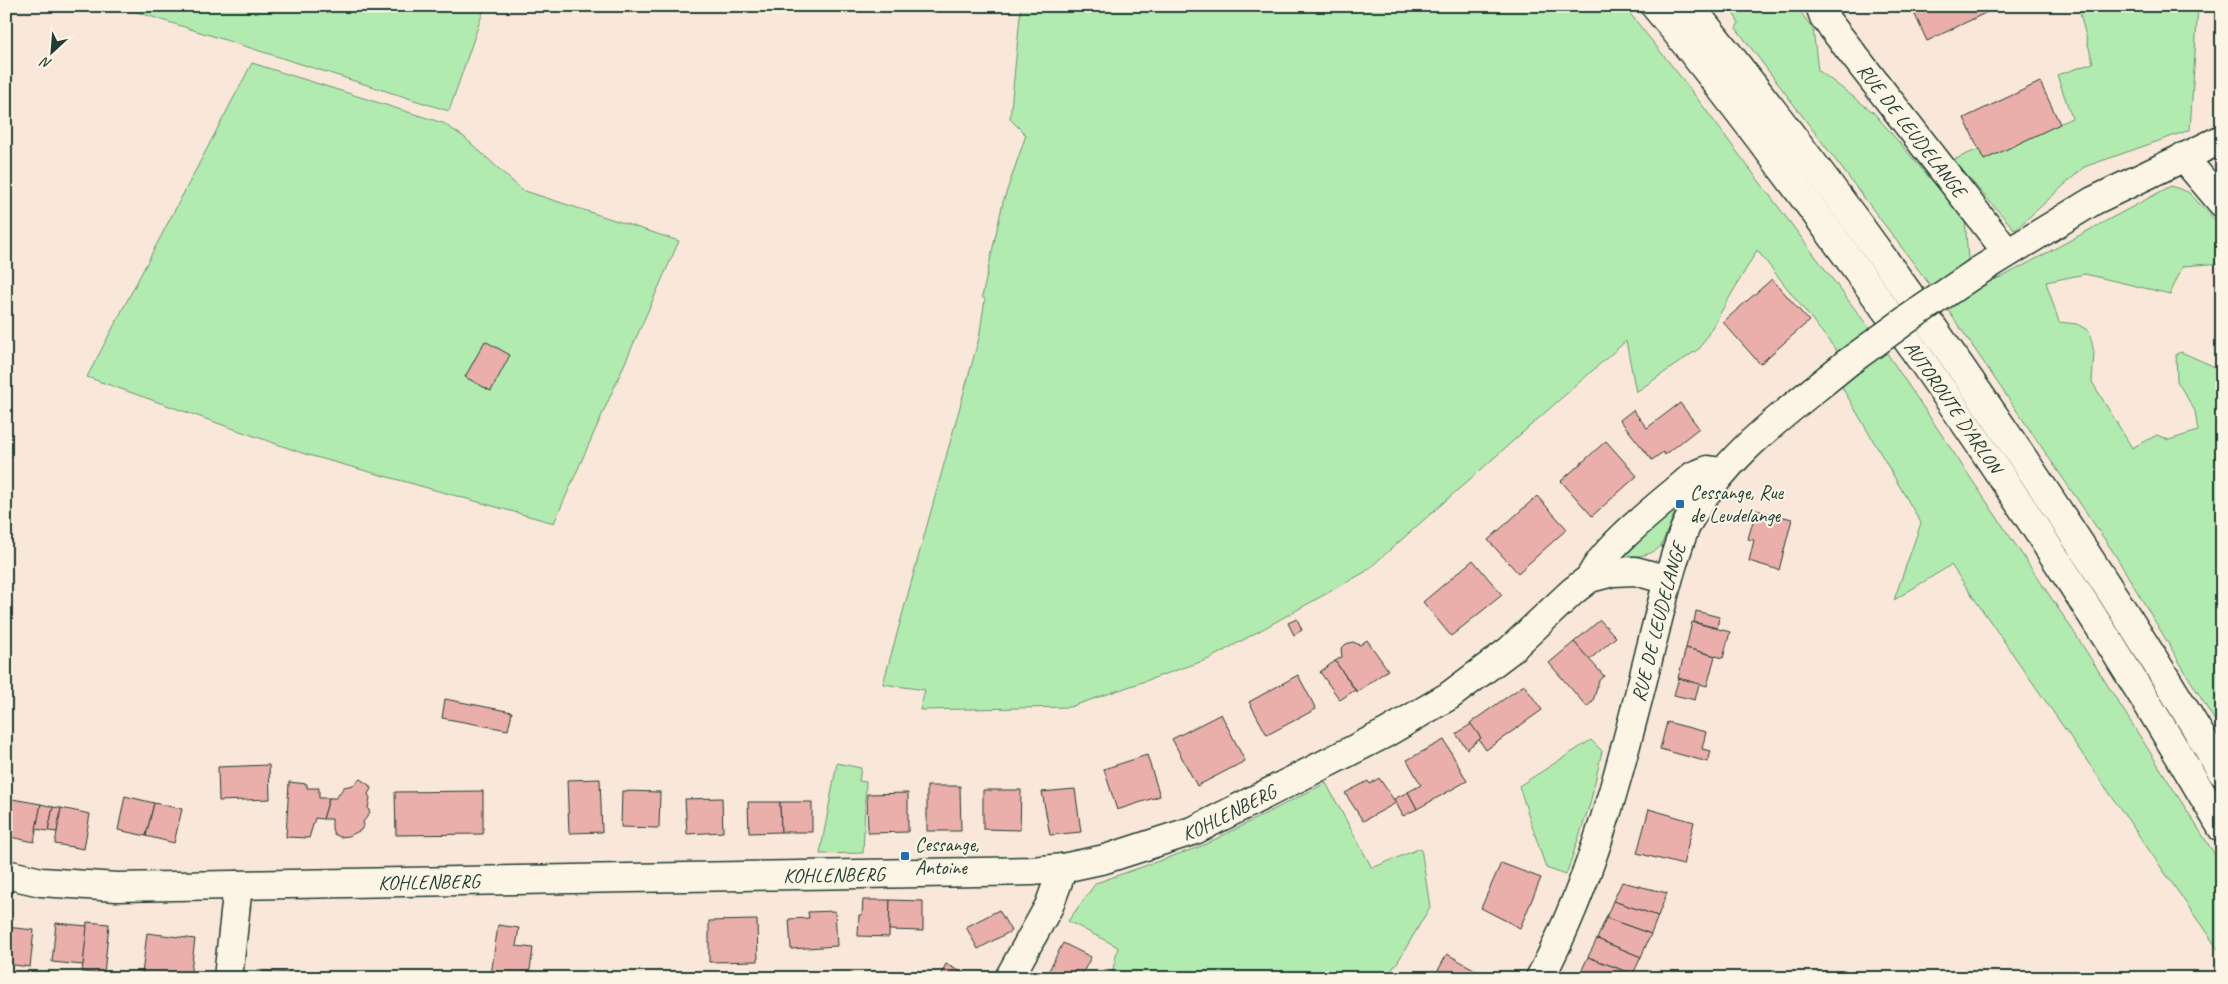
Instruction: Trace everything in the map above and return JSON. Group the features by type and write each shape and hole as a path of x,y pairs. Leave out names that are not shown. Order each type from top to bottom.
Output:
{"main road":[{"name":"AUTOROUTE D'ARLON","path":"1654,6 1803,196 1948,396 2062,568 2165,731 2222,828"},
{"name":"AUTOROUTE D'ARLON","path":"1690,6 1826,180 1966,373 2087,553 2188,713 2222,772"},
{"name":"RUE DE LEUDELANGE","path":"1820,6 1824,17 2008,252"},
{"name":"RUE DE LEUDELANGE","path":"1540,978 1573,909 1596,850 1679,545 1688,523 1721,472 1740,452 1846,362 1977,272 2093,201 2222,139"},
{"path":"2183,157 2222,203"},
{"path":"1590,578 1596,566 1608,551 1694,476 1708,470 1721,472"},
{"name":"KOHLENBERG","path":"6,874 41,882 117,887 1022,871 1063,868 1105,859 1196,830 1386,733 1449,696 1509,651 1573,590 1590,578 1613,572 1635,571 1668,580"},
{"path":"1009,978 1049,906 1063,868"},
{"path":"228,978 238,885"}],"green space":[{"path":"118,6 485,6 449,111"},
{"path":"1021,6 1624,6 1684,81 1878,340 2072,629 2222,866 2222,955 1951,565 1894,600 1921,523 1842,387 1855,374 1757,250 1700,348 1636,392 1626,341 1365,572 1209,659 1070,707 920,710 925,690 883,684 979,338 985,299 982,297 1003,202 1026,135 1010,119"},
{"path":"1734,6 1796,6 1813,29 1818,70 1873,112 1965,219 1968,259 1985,283 2004,276 2171,186 2188,192 2222,227 2222,263 2183,266 2170,294 2085,274 2046,282 2059,322 2077,324 2089,331 2094,352 2092,382 2132,448 2157,435 2169,440 2198,431 2195,411 2177,381 2176,354 2181,352 2222,370 2222,377 2219,380 2222,384 2222,733 2114,553 1939,297 1736,28 1739,23 1732,11"},
{"path":"2078,6 2198,6 2190,130 2084,167 2015,230 1953,160 1979,149 1984,159 2072,118 2057,75 2093,63"},
{"path":"252,63 443,123 464,137 522,190 679,241 554,523 305,454 87,377"},
{"path":"1674,508 1676,510 1661,546 1651,553 1617,557"},
{"path":"1591,740 1602,751 1590,804 1566,875 1546,868 1519,786"},
{"path":"837,763 861,768 859,781 866,782 863,853 820,854"},
{"path":"1326,783 1372,868 1421,848 1430,907 1397,963 1385,978 1111,978 1118,947 1068,921 1096,883 1202,846"}],"building":[{"path":"1911,6 2000,6 1927,41"},
{"path":"2040,82 2060,124 1984,160 1964,118"},
{"path":"1772,279 1809,321 1760,364 1723,322"},
{"path":"485,341 510,355 491,391 465,377"},
{"path":"1680,403 1699,428 1665,455 1663,452 1652,460 1620,420 1633,410 1647,428"},
{"path":"1606,441 1637,476 1592,516 1561,481"},
{"path":"1537,496 1567,529 1518,573 1488,540"},
{"path":"1756,510 1792,519 1779,570 1749,561 1754,540 1748,539"},
{"path":"1473,560 1502,595 1451,636 1423,602"},
{"path":"1696,611 1719,617 1717,628 1694,622"},
{"path":"1297,619 1302,630 1294,635 1288,623"},
{"path":"1600,620 1616,637 1589,660 1574,642"},
{"path":"1692,622 1730,632 1723,658 1686,648"},
{"path":"1367,640 1388,670 1357,692 1335,661 1342,657 1341,649 1346,644 1353,642 1360,645"},
{"path":"1574,642 1604,676 1599,680 1593,701 1587,707 1549,663"},
{"path":"1686,648 1715,656 1707,686 1678,678"},
{"path":"1335,661 1355,690 1340,700 1320,672"},
{"path":"1298,675 1316,709 1267,735 1249,702"},
{"path":"1679,678 1699,684 1695,700 1674,695"},
{"path":"1524,685 1542,710 1486,750 1479,740 1481,738 1470,723"},
{"path":"445,699 512,712 508,730 442,718"},
{"path":"1221,714 1245,761 1197,786 1172,739"},
{"path":"1667,722 1706,732 1702,749 1711,751 1708,762 1660,749"},
{"path":"1471,724 1481,738 1467,749 1456,734"},
{"path":"1444,740 1467,781 1417,809 1408,792 1421,785 1407,760"},
{"path":"1147,755 1160,796 1117,810 1104,769"},
{"path":"269,765 270,799 219,801 218,767"},
{"path":"1379,778 1396,803 1363,821 1345,793 1368,781 1370,784"},
{"path":"360,779 369,785 371,789 368,794 370,798 368,808 370,813 363,822 364,825 361,830 349,836 340,837 334,834 332,819 323,819 329,798 336,798 344,787 353,785"},
{"path":"600,779 602,832 569,833 567,780"},
{"path":"289,782 307,784 307,788 319,788 319,798 329,798 323,819 315,818 309,838 286,837"},
{"path":"927,786 960,786 961,831 927,831"},
{"path":"1075,789 1081,832 1050,835 1042,792"},
{"path":"983,790 1021,790 1020,830 983,829"},
{"path":"483,791 483,834 396,835 395,792"},
{"path":"622,791 660,792 659,828 621,827"},
{"path":"1408,792 1417,809 1403,816 1394,799"},
{"path":"908,793 908,832 868,833 867,794"},
{"path":"125,796 154,803 146,836 118,830"},
{"path":"722,798 723,832 687,834 685,799"},
{"path":"12,799 41,804 34,842 6,836"},
{"path":"748,802 780,802 781,832 749,833"},
{"path":"780,802 812,802 812,832 781,832"},
{"path":"154,803 182,809 174,843 146,836"},
{"path":"41,804 53,807 48,831 36,829"},
{"path":"53,807 61,808 57,832 48,831"},
{"path":"61,808 90,814 84,849 55,844"},
{"path":"1649,809 1694,822 1683,865 1637,853"},
{"path":"1501,863 1541,878 1520,928 1481,908"},
{"path":"1622,882 1667,893 1658,916 1613,901"},
{"path":"863,900 890,900 889,937 858,936 859,915 862,915"},
{"path":"890,900 923,901 923,931 889,930"},
{"path":"1613,901 1658,916 1651,934 1606,918"},
{"path":"999,910 1011,931 978,949 966,927"},
{"path":"835,911 837,946 791,949 789,919 809,918 808,912"},
{"path":"1606,918 1651,934 1641,957 1597,939"},
{"path":"757,920 758,961 709,962 709,921"},
{"path":"87,922 109,924 104,974 82,972"},
{"path":"56,923 87,926 83,965 52,962"},
{"path":"498,925 519,928 516,946 533,948 529,978 491,975"},
{"path":"6,927 34,930 30,967 6,964"},
{"path":"147,933 195,939 190,978 142,974"},
{"path":"1597,939 1641,957 1633,974 1588,957"},
{"path":"1063,943 1091,957 1080,978 1045,978"},
{"path":"1447,954 1490,978 1435,976"},
{"path":"1588,957 1633,974 1631,978 1578,978"},
{"path":"946,964 972,978 939,978"},
{"path":"264,971 300,974 300,978 263,978"}],"place":[{"name":"Cessange, Rue de Leudelange","path":"1680,504"},
{"name":"Cessange, Antoine","path":"905,856"}]}
